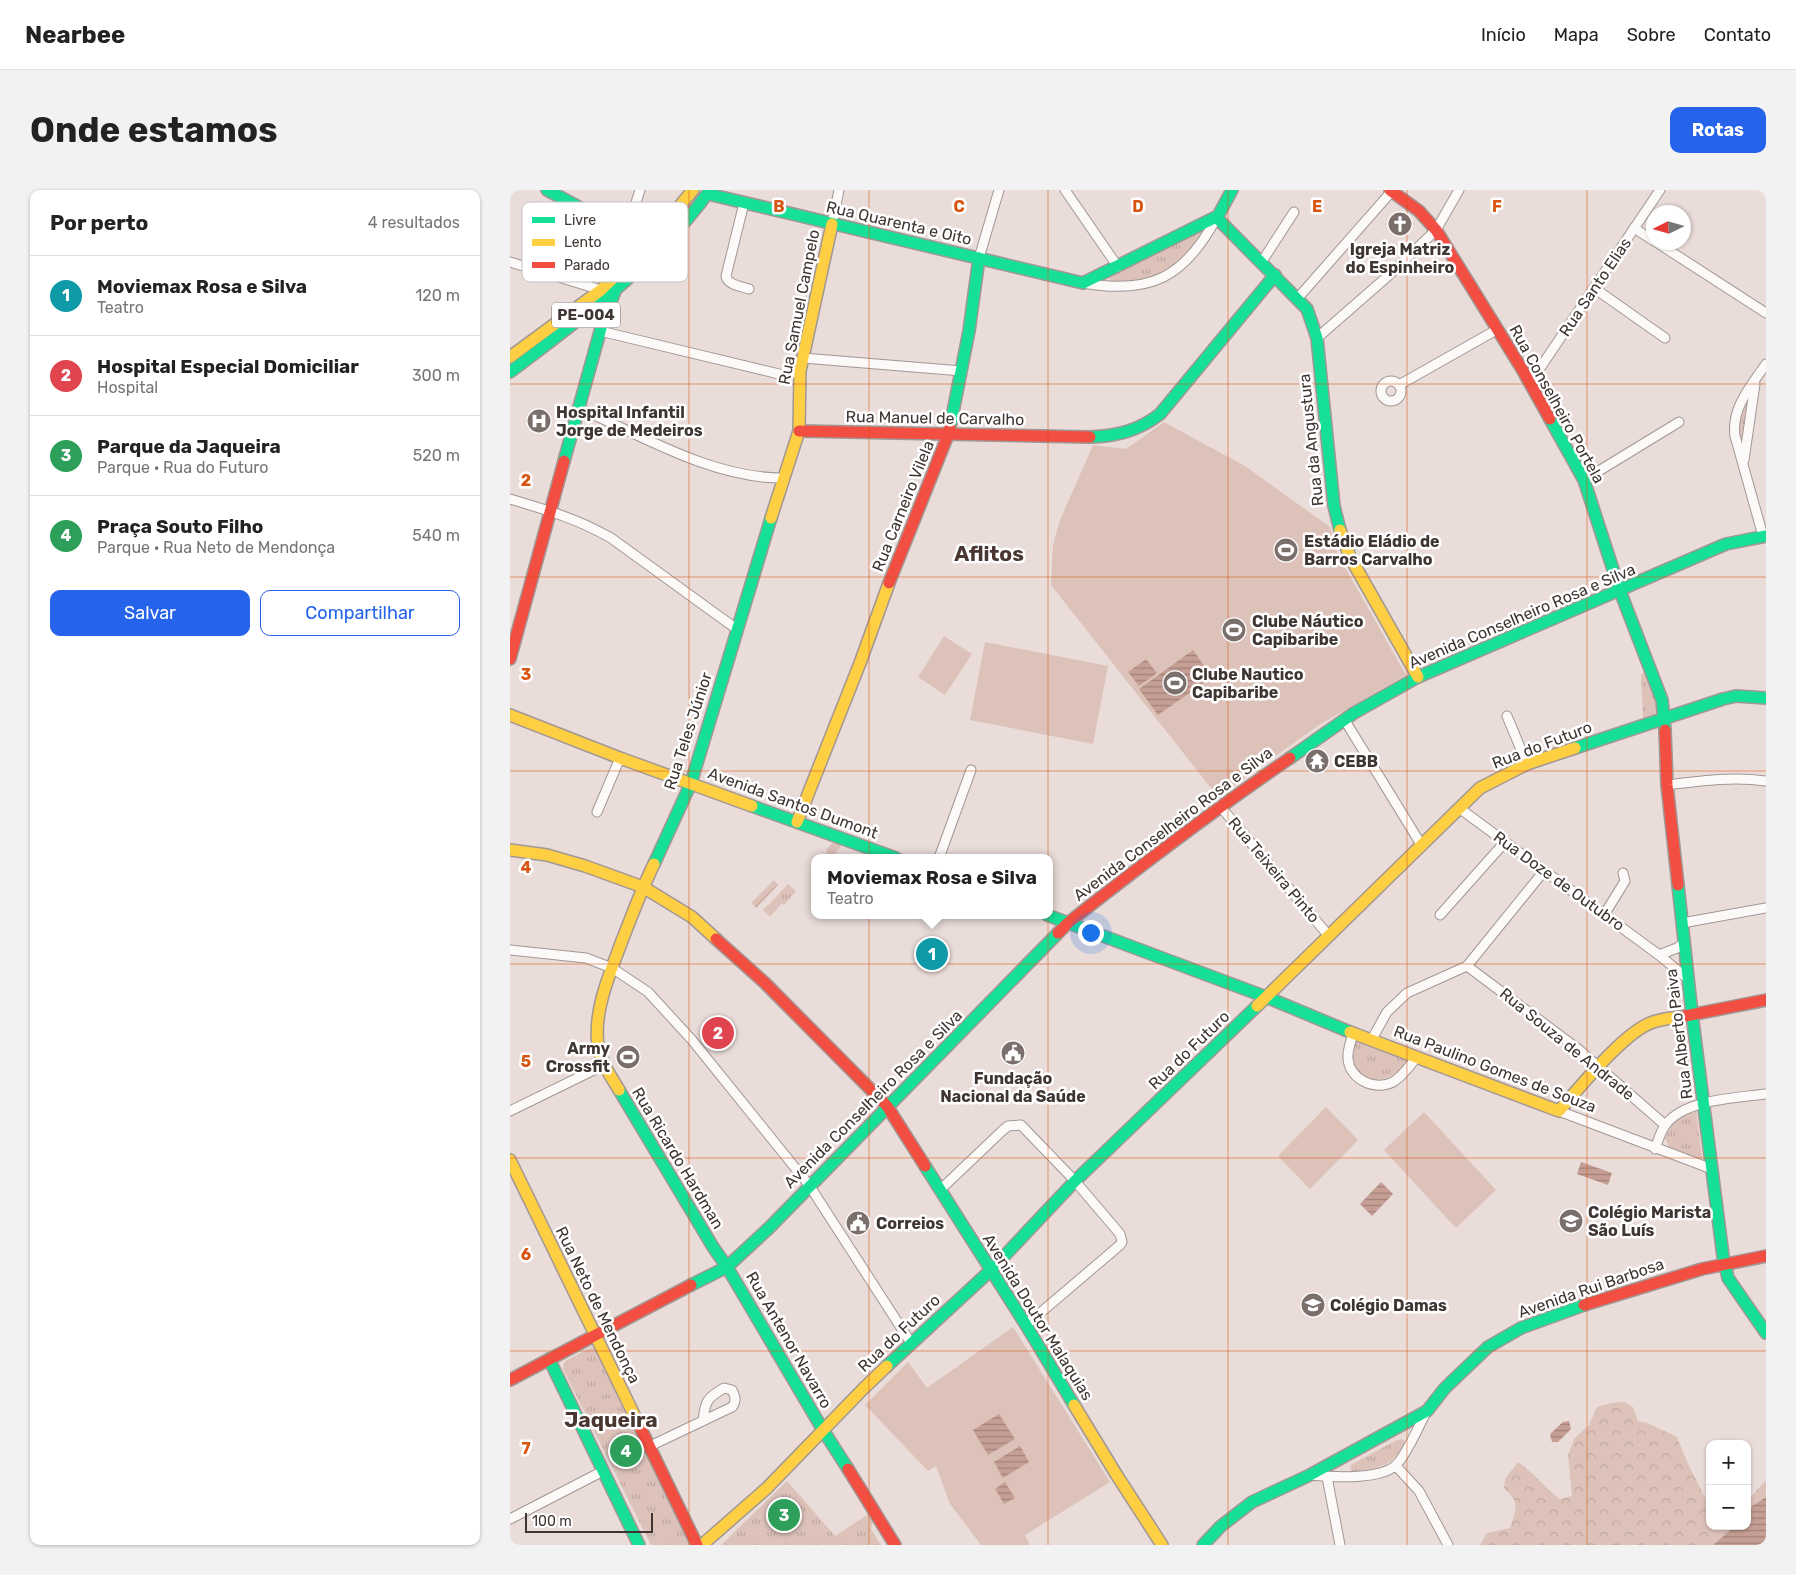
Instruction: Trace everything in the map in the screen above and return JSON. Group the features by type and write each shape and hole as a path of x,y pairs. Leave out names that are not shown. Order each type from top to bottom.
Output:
{"street":[{"path":"547,190 568,202"},
{"path":"636,202 640,190"},
{"name":"PE-004","path":"683,202 693,190"},
{"name":"Rua Samuel Campelo","path":"799,431 800,371 839,190"},
{"name":"Rua Carneiro Vilela","path":"797,822 948,434 962,371 979,258 999,190"},
{"path":"1065,190 1118,267"},
{"name":"Rua Quarenta e Oito","path":"709,192 744,203 1083,283 1118,288 1135,287 1153,282 1178,270 1208,234 1232,190"},
{"path":"1297,299 1391,190"},
{"name":"Rua Conselheiro Portela","path":"1391,190 1419,211 1436,230 1530,383 1584,480 1620,592 1656,682 1662,700 1665,719"},
{"path":"1317,338 1388,276 1436,230 1460,190"},
{"name":"Rua Santo Elias","path":"1530,383 1660,190"},
{"name":"PE-004","path":"688,213 709,192"},
{"path":"744,203 726,276 727,281 730,283 749,289"},
{"path":"1261,263 1294,212"},
{"path":"1083,283 1217,217"},
{"name":"Rua da Angustura","path":"1217,217 1261,263 1275,274 1307,309 1317,338 1334,506 1342,538 1350,557 1418,677"},
{"path":"1634,228 1646,236"},
{"path":"1668,250 1766,313"},
{"path":"510,262 522,266"},
{"name":"Rua Manuel de Carvalho","path":"799,431 1070,436 1123,434 1149,423 1160,414 1275,274"},
{"path":"575,282 601,290"},
{"path":"510,659 614,282"},
{"name":"PE-004","path":"510,372 587,314 617,282"},
{"name":"PE-004","path":"510,357 601,290 613,286"},
{"path":"1594,288 1665,338"},
{"path":"587,314 600,329 784,376 799,387"},
{"path":"1398,384 1498,329"},
{"path":"803,358 962,371"},
{"path":"1764,536 1735,436 1734,422 1740,404 1766,364"},
{"path":"784,376 800,371"},
{"path":"1743,462 1756,379"},
{"path":"579,408 705,464 736,473 766,478 784,478"},
{"path":"1584,480 1679,422"},
{"name":"Rua Teles Júnior","path":"604,1065 598,1045 599,1009 612,968 643,887 691,783 779,492 792,460 799,431"},
{"path":"766,478 779,492"},
{"path":"510,500 578,521 611,538 738,630"},
{"name":"Avenida Conselheiro Rosa e Silva","path":"510,1380 727,1267 770,1227 809,1185 1068,923 1220,806 1344,719 1418,677 1620,592 1726,544 1764,536"},
{"name":"Rua do Futuro","path":"702,1545 767,1488 864,1388 991,1270 1075,1181 1266,998 1289,973 1480,788 1527,764 1736,696 1766,698"},
{"name":"Avenida Santos Dumont","path":"510,715 620,758 885,854"},
{"path":"1507,716 1527,764"},
{"path":"1344,719 1422,846"},
{"name":"Rua Alberto Paiva","path":"1665,719 1666,785 1692,1014 1724,1265 1728,1278 1766,1333"},
{"path":"597,812 620,758"},
{"path":"940,854 971,770"},
{"path":"1666,785 1712,780 1754,779 1766,781"},
{"name":"Rua Teixeira Pinto","path":"1220,806 1328,935"},
{"name":"Rua Doze de Outubro","path":"1459,808 1659,955 1688,980"},
{"path":"1440,915 1505,842"},
{"name":"Avenida Doutor Malaquias","path":"510,850 547,855 585,866 643,887 692,917 765,983 887,1106 1026,1325 1162,1545"},
{"path":"1372,1039 1387,1012 1407,993 1466,966 1544,871"},
{"path":"1604,915 1625,881 1623,873"},
{"path":"1682,923 1766,908"},
{"path":"1053,917 1266,998"},
{"path":"1659,955 1684,943"},
{"path":"510,950 586,958 612,968 648,992 692,1040 809,1185 911,1343"},
{"name":"Rua Souza de Andrade","path":"1466,966 1528,1010 1599,1067 1665,1125"},
{"name":"Rua Paulino Gomes de Souza","path":"1266,998 1655,1149 1712,1169"},
{"path":"1558,1111 1634,1032 1653,1022 1766,1000"},
{"path":"1353,1033 1348,1050 1349,1065 1356,1076 1371,1084 1388,1084 1394,1081 1417,1057"},
{"path":"510,1111 604,1065"},
{"name":"Rua Ricardo Hardman","path":"604,1065 713,1247 727,1267"},
{"path":"1655,1149 1665,1125 1679,1113 1703,1103 1766,1094"},
{"path":"940,1190 1002,1130 1014,1124 1021,1125 1075,1181 1120,1234 1122,1242 1026,1325"},
{"name":"Rua Neto de Mendonça","path":"510,1160 697,1545"},
{"name":"Avenida Rui Barbosa","path":"1310,1476 1376,1474 1396,1466 1412,1441 1427,1410 1445,1388 1488,1347 1521,1328 1577,1307 1702,1269 1766,1256"},
{"name":"Rua Antenor Navarro","path":"727,1267 823,1430 895,1545"},
{"path":"549,1359 639,1545"},
{"name":"Avenida Rui Barbosa","path":"1203,1545 1221,1526 1252,1502 1310,1476 1427,1410"},
{"path":"648,1447 703,1421"},
{"path":"1396,1466 1419,1491 1448,1545"},
{"path":"510,1519 604,1471"},
{"path":"1327,1476 1340,1545"}],"green space":[{"path":"1207,225 1201,240 1171,271 1139,283 1109,281 1110,277"},
{"path":"1754,383 1744,459 1737,435 1741,407"},
{"name":"Clube Náutico Capibaribe","path":"1164,422 1245,466 1330,527 1338,555 1406,675 1319,725 1218,797 1051,585 1053,545 1060,520 1093,445 1126,449"},
{"path":"944,636 972,654 945,695 918,677"},
{"path":"985,642 1108,666 1093,744 970,720"},
{"path":"1647,672 1658,710 1655,714 1643,719 1641,674"},
{"path":"834,841 842,845 834,854 826,854 827,849"},
{"path":"774,880 778,885 756,908 751,903"},
{"path":"788,884 796,891 784,905 776,897"},
{"path":"776,897 782,903 770,917 763,910"},
{"path":"1356,1040 1408,1061 1401,1070 1392,1076 1372,1080 1363,1077 1356,1071 1353,1062 1353,1046"},
{"path":"1326,1107 1358,1140 1310,1189 1278,1156"},
{"path":"1696,1110 1702,1157 1699,1160 1669,1148 1665,1138 1674,1119"},
{"path":"1424,1112 1496,1190 1456,1228 1384,1150"},
{"path":"1013,1327 1110,1482 1025,1535 1030,1545 981,1545 950,1504 936,1466 928,1471 865,1405 908,1362 927,1388"},
{"path":"592,1347 595,1348 693,1545 651,1545 563,1369 564,1363 567,1360"},
{"path":"1624,1402 1633,1407 1638,1421 1647,1423 1677,1437 1706,1499 1706,1530 1730,1530 1713,1545 1480,1545 1487,1533 1510,1528 1516,1506 1513,1498 1504,1488 1505,1479 1518,1462 1560,1499 1572,1496 1568,1455 1574,1439 1589,1425 1597,1407"},
{"path":"1402,1439 1406,1442 1402,1450 1384,1465 1377,1468 1351,1471 1350,1466 1352,1464"},
{"path":"1766,1480 1766,1497 1751,1507 1751,1497"},
{"path":"787,1481 835,1536 870,1513 874,1518 871,1529 881,1545 721,1545"}],"shaded area":[{"name":"Clube Nautico Capibaribe","path":"1193,650 1212,677 1158,715 1139,689"},
{"path":"1146,659 1157,673 1139,686 1128,672"},
{"path":"1581,1162 1612,1173 1608,1185 1577,1174"},
{"path":"1381,1182 1393,1194 1372,1216 1360,1204"},
{"path":"999,1414 1015,1439 988,1455 973,1430"},
{"path":"1569,1421 1571,1429 1558,1442 1552,1442 1550,1434 1563,1422"},
{"path":"1020,1446 1029,1462 1003,1478 994,1462"},
{"path":"1005,1482 1015,1498 1004,1504 995,1489"},
{"path":"1766,1497 1766,1545 1713,1545 1730,1530 1751,1530 1752,1506"}],"traffic: fast":[{"path":"547,190 569,202"},
{"path":"688,218 710,190"},
{"path":"708,194 1083,283 1218,216 1232,190"},
{"path":"1217,218 1307,309 1317,338 1334,506 1340,530"},
{"path":"950,427 969,331 979,258"},
{"path":"1090,437 1127,432 1144,425 1160,414 1275,275"},
{"path":"510,372 563,332 624,282"},
{"path":"564,461 601,328 615,291"},
{"path":"1550,419 1584,480 1620,591 1662,700 1665,730"},
{"path":"654,864 691,783 771,518"},
{"path":"1290,758 1354,713 1418,677 1726,544 1766,536"},
{"path":"1575,748 1723,699 1736,696 1766,698"},
{"path":"752,806 885,854"},
{"path":"1678,885 1692,1014 1723,1256 1728,1278 1766,1333"},
{"path":"1053,917 1266,997 1350,1032"},
{"path":"691,1285 727,1267 770,1227 1058,933"},
{"path":"887,1366 991,1270 1075,1181 1257,1006"},
{"path":"619,1090 848,1469"},
{"path":"925,1166 1026,1325 1074,1405"},
{"path":"1203,1545 1221,1526 1252,1502 1310,1475 1427,1411 1445,1388 1488,1347 1521,1328 1584,1305"},
{"path":"549,1359 639,1545"}],"traffic: slow":[{"path":"683,202 693,190"},
{"path":"771,518 799,431 800,371 832,224"},
{"path":"510,357 609,282"},
{"path":"1340,530 1350,557 1418,677"},
{"path":"797,822 860,663 889,583"},
{"path":"510,715 620,758 752,806"},
{"path":"1257,1006 1480,788 1527,764 1575,748"},
{"path":"510,850 547,855 585,866 643,887 692,917 716,939"},
{"path":"619,1090 606,1069 599,1051 598,1018 613,964 654,864"},
{"path":"1350,1032 1559,1111 1603,1061 1629,1036 1653,1022 1680,1017"},
{"path":"510,1160 641,1429"},
{"path":"702,1545 767,1488 887,1366"},
{"path":"1074,1405 1162,1545"}],"traffic: jam":[{"path":"1390,190 1419,211 1436,230 1522,369 1550,419"},
{"path":"889,583 950,427"},
{"path":"799,431 1090,437"},
{"path":"510,659 564,461"},
{"path":"1665,730 1667,785 1678,885"},
{"path":"1058,933 1068,923 1150,859 1290,758"},
{"path":"716,939 765,983 887,1106 925,1166"},
{"path":"1680,1017 1766,1000"},
{"path":"1584,1305 1702,1269 1766,1256"},
{"path":"510,1380 691,1285"},
{"path":"641,1429 697,1545"},
{"path":"848,1469 895,1545"}],"place":[{"name":"Igreja Matriz do Espinheiro","path":"1400,224"},
{"name":"Hospital Infantil Jorge de Medeiros","path":"539,421"},
{"name":"Estádio Eládio de Barros Carvalho","path":"1286,550"},
{"name":"Clube Náutico Capibaribe","path":"1234,630"},
{"name":"Clube Nautico Capibaribe","path":"1175,683"},
{"name":"CEBB","path":"1317,761"},
{"name":"Moviemax Rosa e Silva","path":"932,954"},
{"name":"Hospital Especial Domiciliar","path":"718,1033"},
{"name":"Fundação Nacional da Saúde","path":"1013,1053"},
{"name":"Army Crossfit","path":"628,1057"},
{"name":"Colégio Marista São Luís","path":"1571,1221"},
{"name":"Correios","path":"858,1223"},
{"name":"Colégio Damas","path":"1313,1305"},
{"name":"Praça Souto Filho","path":"626,1451"},
{"name":"Parque da Jaqueira","path":"784,1515"}],"district":[{"name":"Aflitos","path":"989,553"},
{"name":"Jaqueira","path":"611,1419"}]}
